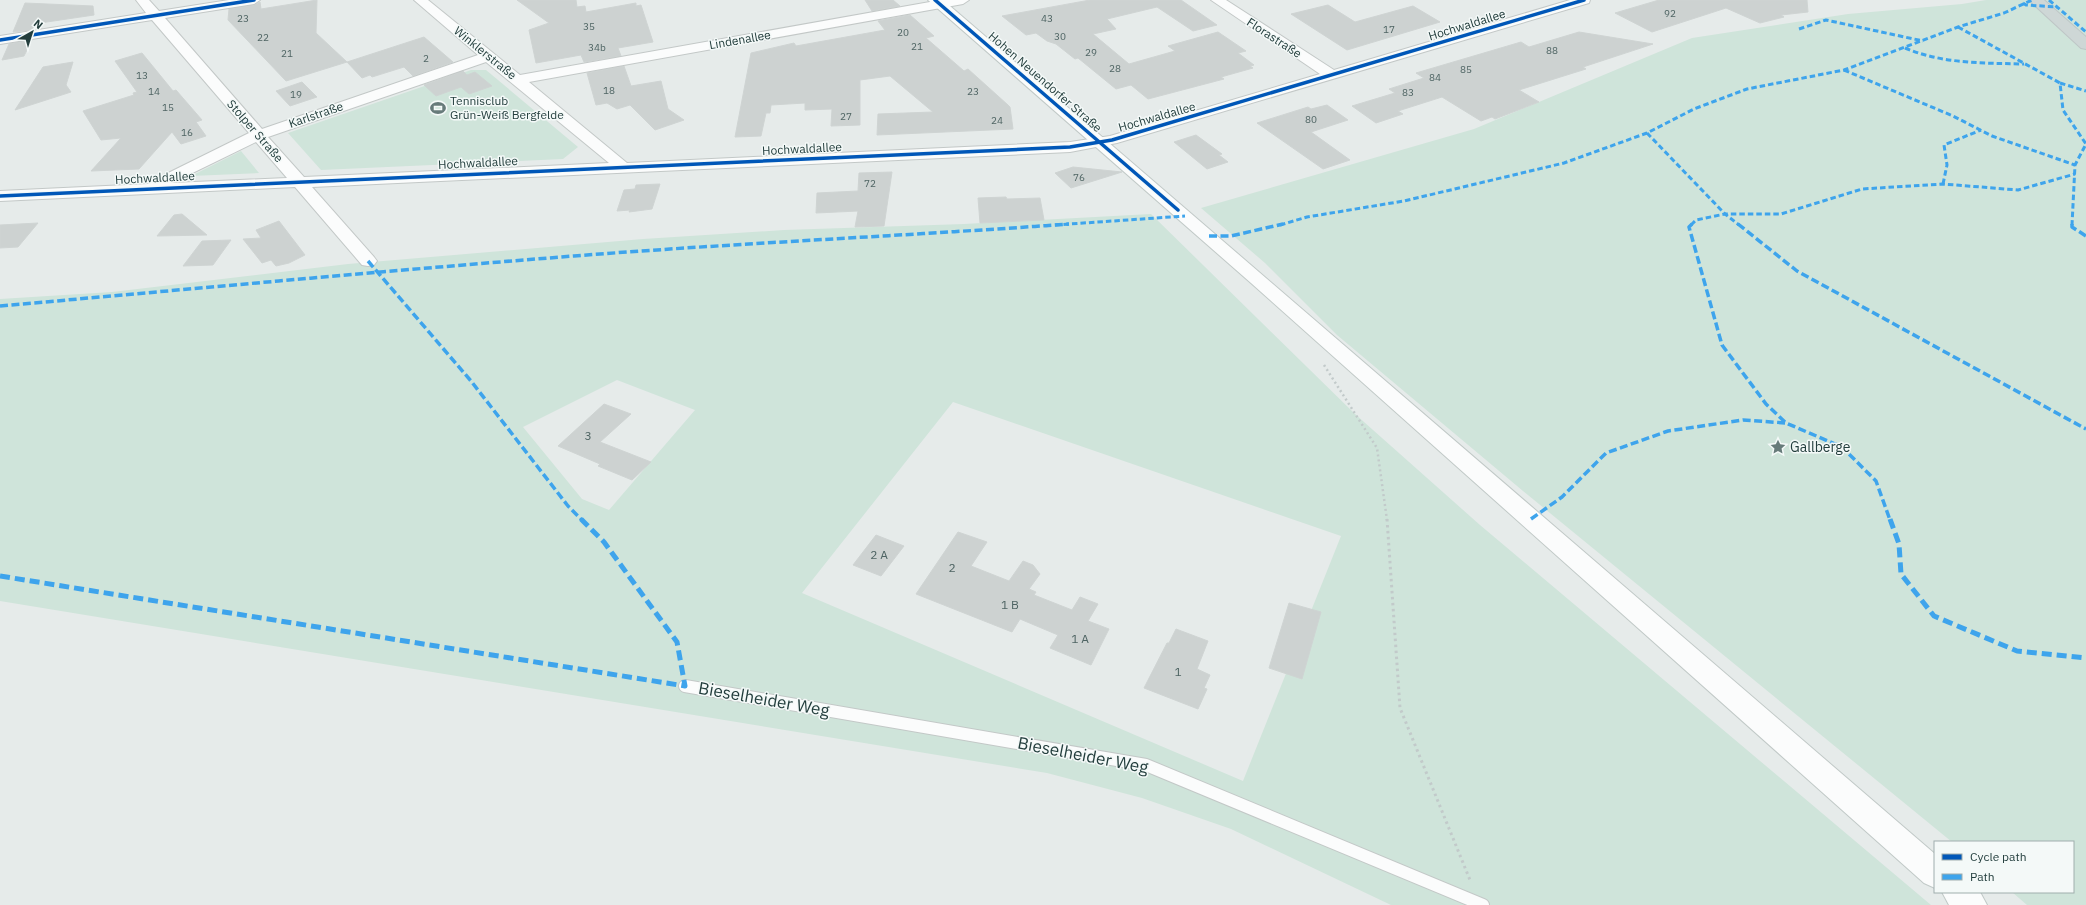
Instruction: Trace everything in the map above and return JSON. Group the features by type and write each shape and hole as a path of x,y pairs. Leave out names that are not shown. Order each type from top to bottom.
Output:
{"main road":[{"path":"2036,0 2086,45"},
{"name":"Hohen Neuendorfer Straße","path":"937,2 1239,263 1934,872"},
{"path":"1958,893 1972,905"}],"street":[{"name":"Stolper Straße","path":"142,0 368,260"},
{"path":"0,40 254,0"},
{"name":"Winklerstraße","path":"420,0 624,167"},
{"name":"Lindenallee","path":"518,80 937,2 963,0"},
{"name":"Florastraße","path":"1217,0 1332,75"},
{"name":"Hochwaldallee","path":"0,196 299,181 1070,147 1100,143 1584,0"},
{"name":"Karlstraße","path":"149,188 258,135 489,56"}],"lane":[{"name":"Bieselheider Weg","path":"685,686 1146,765 1481,904"}],"path":[{"path":"1330,344 1322,358 1328,373 1377,448 1386,501 1400,708 1481,904"}],"green space":[{"path":"1986,0 2086,0 2086,905 2027,905 2013,893 2074,893 2074,841 1951,841 1523,491 1337,335 1265,263 1201,208 1474,129 1692,38 1848,14 1962,4"},
{"name":"Tennisclub Grün-Weiß Bergfelde","path":"471,70 486,70 578,147 563,159 321,170 288,133"},
{"path":"241,151 259,173 191,176"},
{"path":"1151,214 1355,414 1480,525 1931,905 1391,905 1231,829 1142,798 1047,773 0,601 0,299 112,292 348,264 643,239 784,230 964,224","holes":["617,380 695,410 609,510 582,499 523,427","953,402 1341,536 1243,781 802,593"]}],"building":[{"path":"317,0 316,33 347,62 286,81 228,20 229,9 254,5 260,2 261,9"},
{"path":"517,0 576,0 577,7 585,6 586,12 636,3 636,6 641,5 653,42 618,48 621,56 584,62 581,55 536,63 529,30 549,23"},
{"path":"865,0 893,0 900,6 872,11"},
{"path":"1090,0 1181,0 1217,25 1193,31 1157,7 1107,19 1116,29 1093,34 1129,64 1175,51 1168,46 1218,32 1246,51 1238,53 1254,65 1250,66 1253,68 1221,77 1224,79 1148,99 1131,85 1116,89 1078,58 1075,59 1056,44 1047,41 1036,33 1026,35 1002,16"},
{"path":"1659,0 1807,0 1808,12 1781,15 1784,17 1760,23 1726,8 1652,32 1615,13"},
{"path":"25,3 93,6 94,15 40,23 38,29 13,32"},
{"path":"1328,5 1355,22 1413,6 1440,22 1347,50 1291,14"},
{"path":"910,15 934,36 926,38 964,71 968,69 1010,107 1013,129 877,135 878,114 933,112 890,76 860,80 860,125 831,126 832,109 805,110 805,103 771,105 770,113 766,113 761,136 735,137 751,53 794,43 796,46 885,30 878,21"},
{"path":"1579,32 1653,44 1583,67 1586,69 1519,90 1539,102 1495,119 1492,117 1481,121 1442,97 1398,111 1403,114 1376,123 1352,106 1395,93 1389,89 1424,78 1416,73 1521,42 1529,47"},
{"path":"424,37 453,62 413,76 404,67 372,77 370,75 362,78 347,62"},
{"path":"32,40 24,56 2,60 9,44"},
{"path":"142,53 173,91 176,90 202,120 196,122 206,136 181,144 172,132 139,169 91,171 121,138 101,140 83,111 134,95 133,93 137,92 115,61"},
{"path":"73,62 66,85 71,92 15,110 43,67"},
{"path":"624,66 631,86 661,81 668,109 684,120 655,130 630,105 617,109 607,103 596,105 587,73"},
{"path":"463,71 467,75 475,72 492,86 469,94 461,87 436,96 424,85"},
{"path":"302,82 317,97 290,106 276,91"},
{"path":"1327,105 1348,120 1311,132 1350,160 1323,169 1257,123 1308,107 1311,109"},
{"path":"1196,135 1222,154 1219,155 1228,162 1207,169 1174,142"},
{"path":"1073,167 1122,172 1071,188 1055,173"},
{"path":"892,172 884,226 855,227 858,211 816,213 817,193 858,191 859,173"},
{"path":"660,184 652,209 629,212 630,210 617,211 624,190 635,189 636,185"},
{"path":"1006,197 1007,199 1040,198 1044,220 980,223 978,198"},
{"path":"182,214 207,235 157,236 174,215"},
{"path":"279,221 305,255 289,263 276,266 271,260 262,263 243,239 261,238 256,230"},
{"path":"38,223 18,247 0,248 0,225"},
{"path":"231,240 213,265 183,266 202,241"},
{"path":"604,404 631,414 600,442 651,462 632,480 598,466 600,464 558,446"},
{"path":"958,532 987,542 971,566 1009,581 1023,561 1033,565 1040,574 1029,589 1036,592 1034,595 1072,610 1080,597 1098,604 1088,621 1109,629 1091,665 1050,648 1058,635 1020,619 1012,632 916,594"},
{"path":"876,535 904,546 881,576 853,565"},
{"path":"1289,603 1321,612 1302,679 1269,668"},
{"path":"1176,629 1208,641 1197,669 1210,675 1204,688 1207,689 1198,709 1144,688 1167,643 1169,643"}],"marked path":[{"path":"1209,236 1231,236 1271,228 1307,217 1404,201 1564,163 1647,133 1694,109 1747,89 1844,70 1958,27 2004,13 2032,0"},
{"path":"2049,0 2086,32"},
{"path":"2023,3 2026,5 2057,7"},
{"path":"1799,29 1826,20 1923,41"},
{"path":"1958,27 2060,83 2063,110 2086,144 2075,165 2072,227 2086,236"},
{"path":"1905,48 1919,54 1948,61 2024,64"},
{"path":"1844,70 1953,116 1992,136 2075,165"},
{"path":"2060,83 2086,91"},
{"path":"1943,184 1947,165 1944,145 1981,130"},
{"path":"1647,133 1725,214 1797,271 2086,429"},
{"path":"2075,174 2018,190 1943,184 1862,189 1781,214 1725,214 1696,220 1689,227 1722,345 1766,404 1786,423 1842,447 1876,481 1899,544 1901,574 1934,616 2017,651 2086,658"},
{"path":"0,306 572,256 764,242 921,235 1185,216"},
{"path":"0,576 685,686 677,642 604,542 568,506 471,381 368,261"},
{"path":"1531,519 1562,497 1606,453 1668,431 1743,420 1786,423"}],"cycle path":[{"path":"0,40 254,0"},
{"path":"935,0 1178,210"},
{"path":"0,196 1070,147 1112,140 1584,0"}],"place":[{"name":"Tennisclub Grün-Weiß Bergfelde","path":"438,108"},
{"name":"Gallberge","path":"1778,447"}]}
